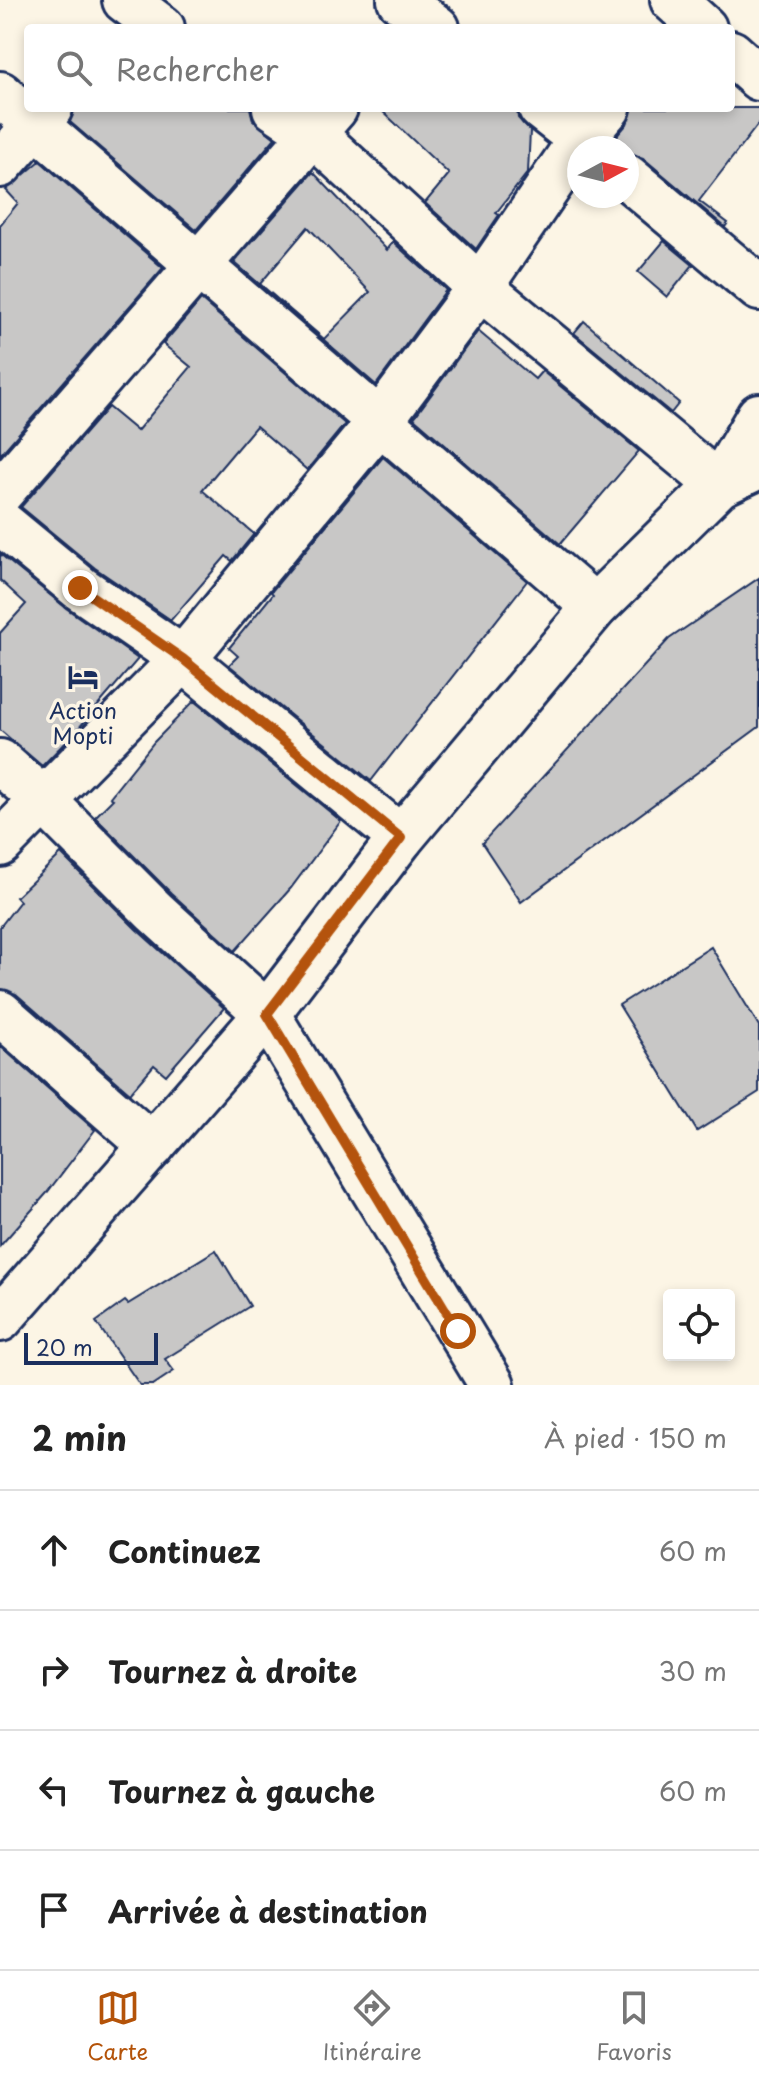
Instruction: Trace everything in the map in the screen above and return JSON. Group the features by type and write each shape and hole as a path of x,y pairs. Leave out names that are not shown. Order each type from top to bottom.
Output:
{"street":[{"path":"735,57 759,78"},
{"path":"0,94 24,106"},
{"path":"290,112 323,121 480,287 719,485"},
{"path":"0,844 183,659 380,421 594,132 550,112"},
{"path":"0,165 43,116 199,264 595,607"},
{"path":"0,493 323,121"},
{"path":"639,187 759,288"},
{"path":"0,1319 267,1014 401,838 595,607 719,485 759,416"},
{"path":"719,485 759,466"},
{"path":"0,522 80,588 183,659 401,838"},
{"path":"0,762 42,799 154,911 267,1014 492,1385"},
{"path":"0,1013 152,1146"}],"building":[{"path":"735,108 759,108 759,123 699,201 728,223 725,227 639,157 639,136 617,136 627,124 631,112 735,112"},
{"path":"73,112 251,112 253,120 275,138 196,230 70,122"},
{"path":"383,112 517,112 518,118 530,131 528,172 496,213 499,215 476,249 425,203 449,174"},
{"path":"40,161 163,268 0,455 0,225 18,203 6,190"},
{"path":"313,172 387,250 393,242 446,290 376,385 234,262","holes":["308,227 370,292 324,339 260,284"]},
{"path":"664,241 693,265 667,297 638,272"},
{"path":"201,300 345,424 307,470 256,426 202,490 254,534 232,561 226,556 171,620 95,568 21,507 108,407 137,431 191,367 163,344"},
{"path":"584,321 679,403 671,413 574,333"},
{"path":"478,331 535,379 542,371 639,451 560,544 414,418"},
{"path":"383,457 527,581 371,781 229,665 238,656 229,648 273,594 271,592"},
{"path":"0,554 66,608 138,659 42,766 0,730 0,633 26,604 0,580"},
{"path":"759,578 759,727 521,902 482,843 669,639"},
{"path":"194,701 341,821 291,888 235,951 95,817 113,799 110,797 154,742"},
{"path":"61,854 136,929 224,1008 166,1075 154,1065 130,1093 16,994 0,989 0,927 20,901 16,897"},
{"path":"711,947 759,1026 759,1092 697,1131 619,1005"},
{"path":"0,1046 95,1130 46,1194 0,1246"},
{"path":"216,1250 250,1306 165,1359 174,1371 153,1385 140,1385 96,1322 125,1301 128,1304"}],"place":[{"name":"Action Mopti","path":"83,677"}],"route":[{"path":"80,588 183,659 401,838 267,1014 458,1331"}]}
